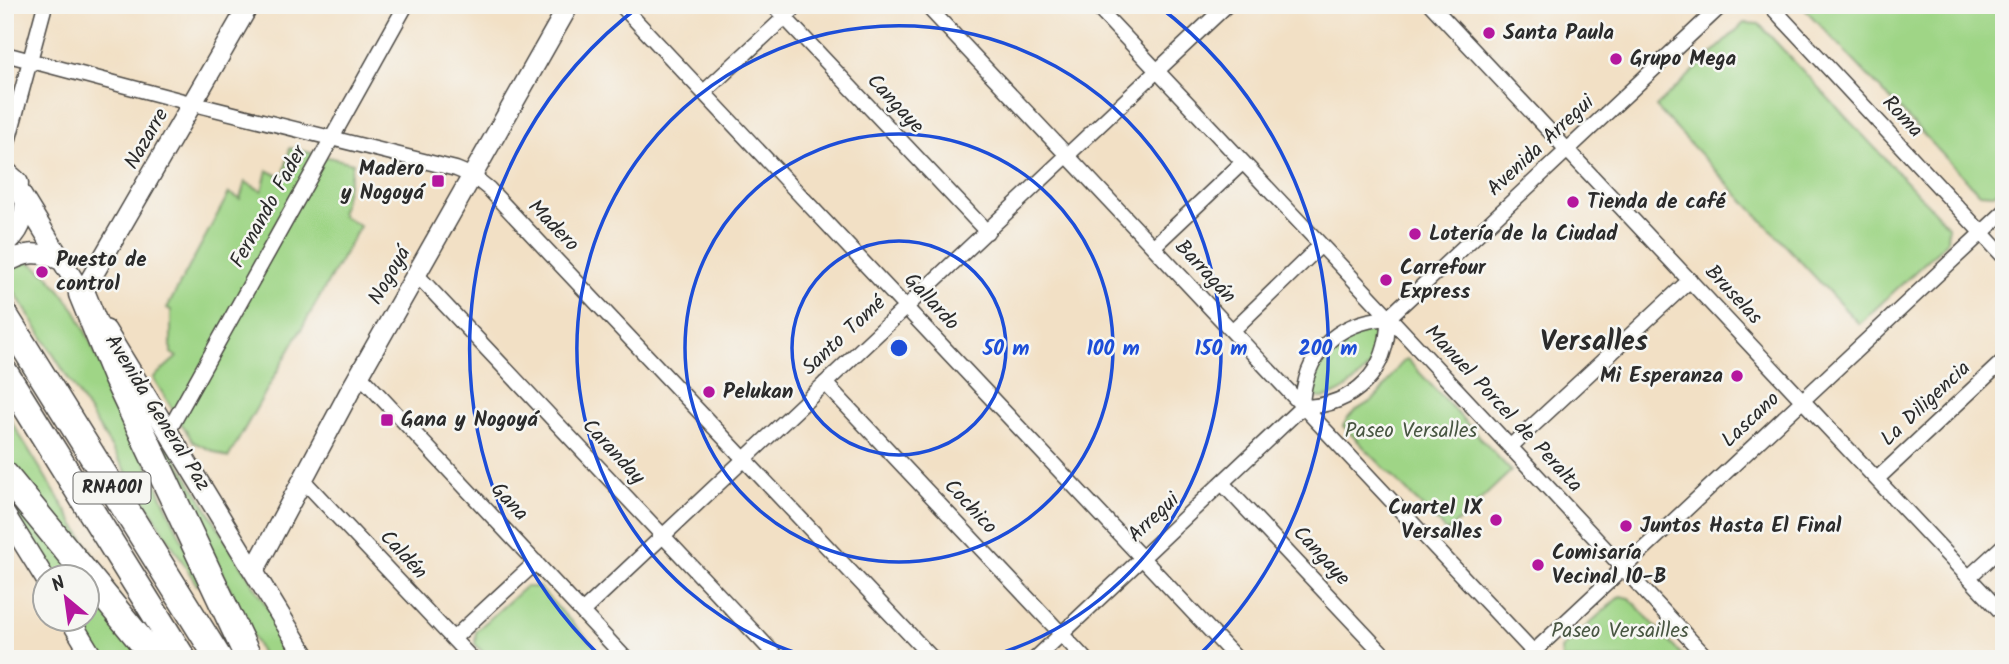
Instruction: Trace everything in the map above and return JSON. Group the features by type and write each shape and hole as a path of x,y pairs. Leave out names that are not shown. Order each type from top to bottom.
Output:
{"highway":[{"path":"82,294 122,390 249,659"},
{"name":"RNA001","path":"5,316 219,659"},
{"name":"RNA001","path":"5,373 183,659"},
{"path":"5,475 156,659"}],"street":[{"path":"5,153 45,5"},
{"name":"Nazarre","path":"82,294 249,5"},
{"name":"Fernando Fader","path":"169,430 406,5"},
{"name":"Nogoyá","path":"254,570 360,375 569,5"},
{"name":"Gallardo","path":"621,5 1237,659"},
{"name":"Cangaye","path":"774,5 987,232"},
{"path":"704,92 798,5"},
{"name":"Barragán","path":"926,5 1533,656"},
{"name":"Manuel Porcel de Peralta","path":"1095,5 1708,659"},
{"name":"Santo Tomé","path":"582,612 1227,5"},
{"name":"Bruselas","path":"1431,5 2004,615"},
{"name":"Avenida Arregui","path":"1388,318 1722,5"},
{"name":"Roma","path":"1770,5 2004,257"},
{"name":"Madero","path":"5,54 456,169 473,176 489,189 933,659"},
{"path":"1153,247 1243,162"},
{"path":"5,244 18,233 24,219 13,183"},
{"name":"Avenida General Paz","path":"13,183 169,430 307,659"},
{"name":"Lascano","path":"1533,656 1623,568 2004,212"},
{"path":"1232,331 1321,245"},
{"path":"5,264 32,252 45,253 60,260"},
{"name":"Caranday","path":"417,275 779,659"},
{"path":"1511,446 1690,280"},
{"path":"1388,318 1387,344 1383,356 1361,387 1351,395 1327,405 1302,407 1306,376 1321,349 1332,338 1358,323 1388,318"},
{"name":"La Diligencia","path":"1877,479 2004,360"},
{"name":"Gana","path":"360,375 626,659"},
{"name":"Cochico","path":"825,383 1085,659"},
{"name":"Arregui","path":"1035,659 1302,407"},
{"name":"Caldén","path":"303,480 472,659"},
{"name":"Cangaye","path":"1222,483 1388,659"},
{"path":"5,514 35,562"},
{"path":"1969,578 2004,545"},
{"path":"454,638 536,562"},
{"path":"78,632 94,659"}],"green space":[{"path":"1801,5 2004,5 2004,185 1994,194 1979,193"},
{"path":"1744,23 1759,24 1948,226 1947,242 1859,324 1656,107"},
{"path":"290,148 353,163 341,215 360,226 228,458 193,442 153,378 177,357 171,353 171,310 167,308 229,193 240,199 245,182 262,191 267,170 283,178"},
{"path":"23,260 47,275 76,311 202,583 197,585 7,280 5,281 5,267"},
{"path":"1372,327 1378,329 1382,336 1375,358 1364,373 1337,394 1318,397 1310,394 1310,379 1319,359 1334,344 1353,333"},
{"name":"Paseo Versalles","path":"1407,359 1511,471 1447,532 1343,426 1355,411 1379,394"},
{"path":"132,386 299,659 264,659"},
{"path":"5,411 98,562 84,562 5,469"},
{"path":"5,485 70,562 39,562 5,509"},
{"path":"102,569 135,623 102,584"},
{"path":"525,587 538,587 604,659 489,659 475,644 476,631"},
{"name":"Paseo Versailles","path":"1620,596 1629,598 1686,659 1562,659 1561,649"},
{"path":"102,600 149,659 100,659 82,632 102,632"}],"place":[{"name":"Santa Paula","path":"1489,33"},
{"name":"Grupo Mega","path":"1616,59"},
{"name":"Madero y Nogoyá","path":"438,181"},
{"name":"Tienda de café","path":"1573,202"},
{"name":"Lotería de la Ciudad","path":"1415,234"},
{"name":"Puesto de control","path":"42,272"},
{"name":"Carrefour Express","path":"1386,280"},
{"name":"Mi Esperanza","path":"1737,376"},
{"name":"Pelukan","path":"709,392"},
{"name":"Gana y Nogoyá","path":"387,420"},
{"name":"Cuartel IX Versalles","path":"1496,520"},
{"name":"Juntos Hasta El Final","path":"1626,526"},
{"name":"Comisaría Vecinal 10-B","path":"1538,565"}],"district":[{"name":"Versalles","path":"1594,342"}]}
